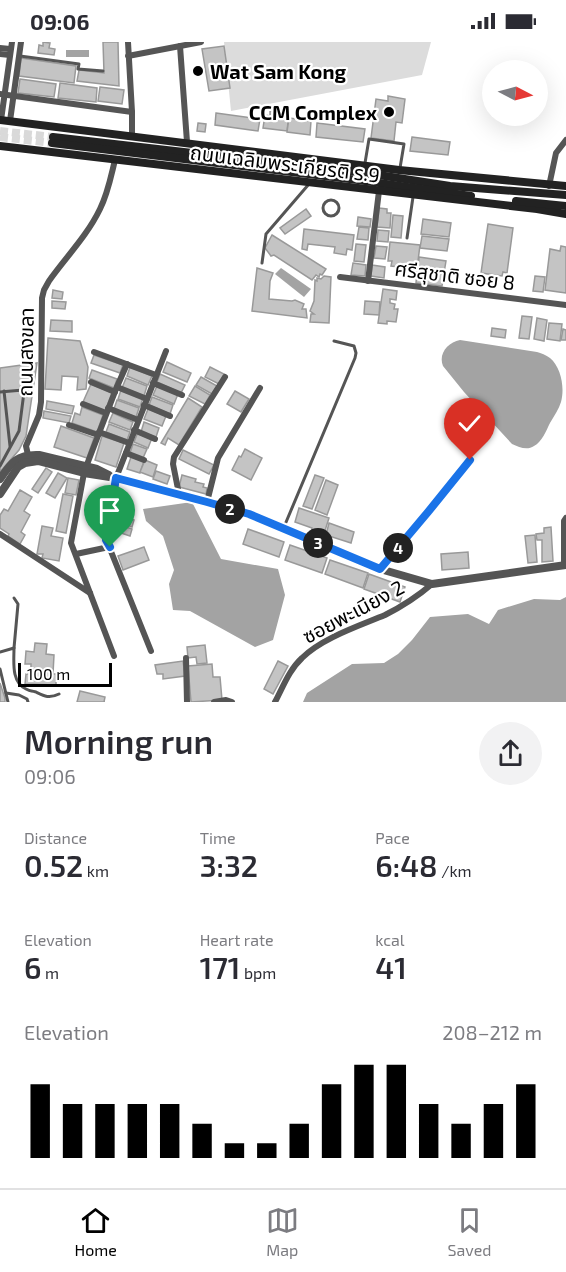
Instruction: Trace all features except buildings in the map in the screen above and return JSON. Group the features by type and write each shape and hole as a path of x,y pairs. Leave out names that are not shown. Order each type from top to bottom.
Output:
{"main road":[{"name":"ถนนเฉลิมพระเกียรติ ร.9","path":"3,120 399,170 566,186"},
{"path":"566,195 450,186 359,172 52,140 566,206"},
{"name":"ถนนเฉลิมพระเกียรติ ร.9","path":"1,146 566,213"},
{"path":"455,176 518,191"},
{"path":"453,200 517,201"}],"street":[{"path":"3,120 14,96 21,42"},
{"path":"128,42 132,135"},
{"path":"128,56 201,42"},
{"path":"180,46 187,142"},
{"path":"0,48 11,50 19,55"},
{"path":"0,54 11,50"},
{"path":"3,120 2,94 11,50"},
{"path":"2,94 132,112"},
{"path":"549,186 556,153 566,140"},
{"name":"ถนนสงขลา","path":"28,455 26,446 39,415 41,402 41,318 44,290 91,226 101,207 115,160"},
{"path":"368,281 379,191"},
{"name":"ศรีสุชาติ ซอย 8","path":"340,278 566,305"},
{"path":"152,651 106,540 116,478 166,351"},
{"path":"94,352 156,375"},
{"path":"114,656 71,543 85,470 127,364"},
{"path":"179,494 173,464 174,457 225,377"},
{"path":"91,382 146,402 170,416"},
{"path":"153,383 182,395"},
{"path":"207,502 218,458 260,388"},
{"path":"83,404 138,420"},
{"path":"69,425 129,443"},
{"path":"134,430 155,439"},
{"path":"126,453 144,460"},
{"path":"1,477 9,465 16,460 28,455 39,455 85,470 249,514 380,569 432,584 565,565 564,521 566,518"},
{"path":"0,494 15,471 25,463 38,461 85,470"},
{"path":"0,534 90,594"},
{"path":"76,554 110,547"},
{"name":"ซอยพะเนียง 2","path":"275,702 302,657 339,634 387,614 422,593 432,584"},
{"path":"186,658 188,702"},
{"path":"214,702 226,700 232,702"}],"lane":[{"path":"19,55 79,64 78,69 103,71"},
{"path":"364,165 369,139 404,144 399,170"},
{"path":"262,263 266,234 311,183"},
{"path":"333,200 324,203 323,208 329,216 337,213 339,209 333,200 334,186"},
{"path":"407,238 413,195"},
{"path":"283,528 355,358 354,346 334,341"},
{"path":"0,466 19,431 23,390 2,392 10,447"},
{"path":"380,569 470,460"},
{"path":"14,598 18,604 14,648 16,679 27,690 42,696 53,697 59,694"},
{"path":"0,652 14,648"},
{"path":"0,669 8,702"},
{"path":"6,693 18,695 27,699 28,702"}],"shaded area":[{"path":"224,42 431,42 422,75 231,111"},
{"path":"66,50 89,50 89,57 66,57"},
{"path":"281,268 311,289 304,297 275,274"},
{"path":"460,340 537,352 554,362 561,378 563,390 561,402 544,436 537,444 526,448 512,444 443,366 442,357 445,349"},
{"path":"192,502 221,559 278,569 285,595 273,640 255,647 190,611 173,610 169,584 174,570 163,536 146,521 143,509"},
{"path":"566,597 566,702 303,702 307,693 352,664 384,663 398,654 430,617 468,614 489,624 498,610 534,599 560,600"}],"tunnel":[{"path":"0,131 53,137"},
{"path":"0,137 52,143"}],"place":[{"name":"Wat Sam Kong","path":"198,71"},
{"name":"CCM Complex","path":"389,112"}],"route":[{"path":"110,547 106,540 116,478 249,514 380,569 470,460"}]}
